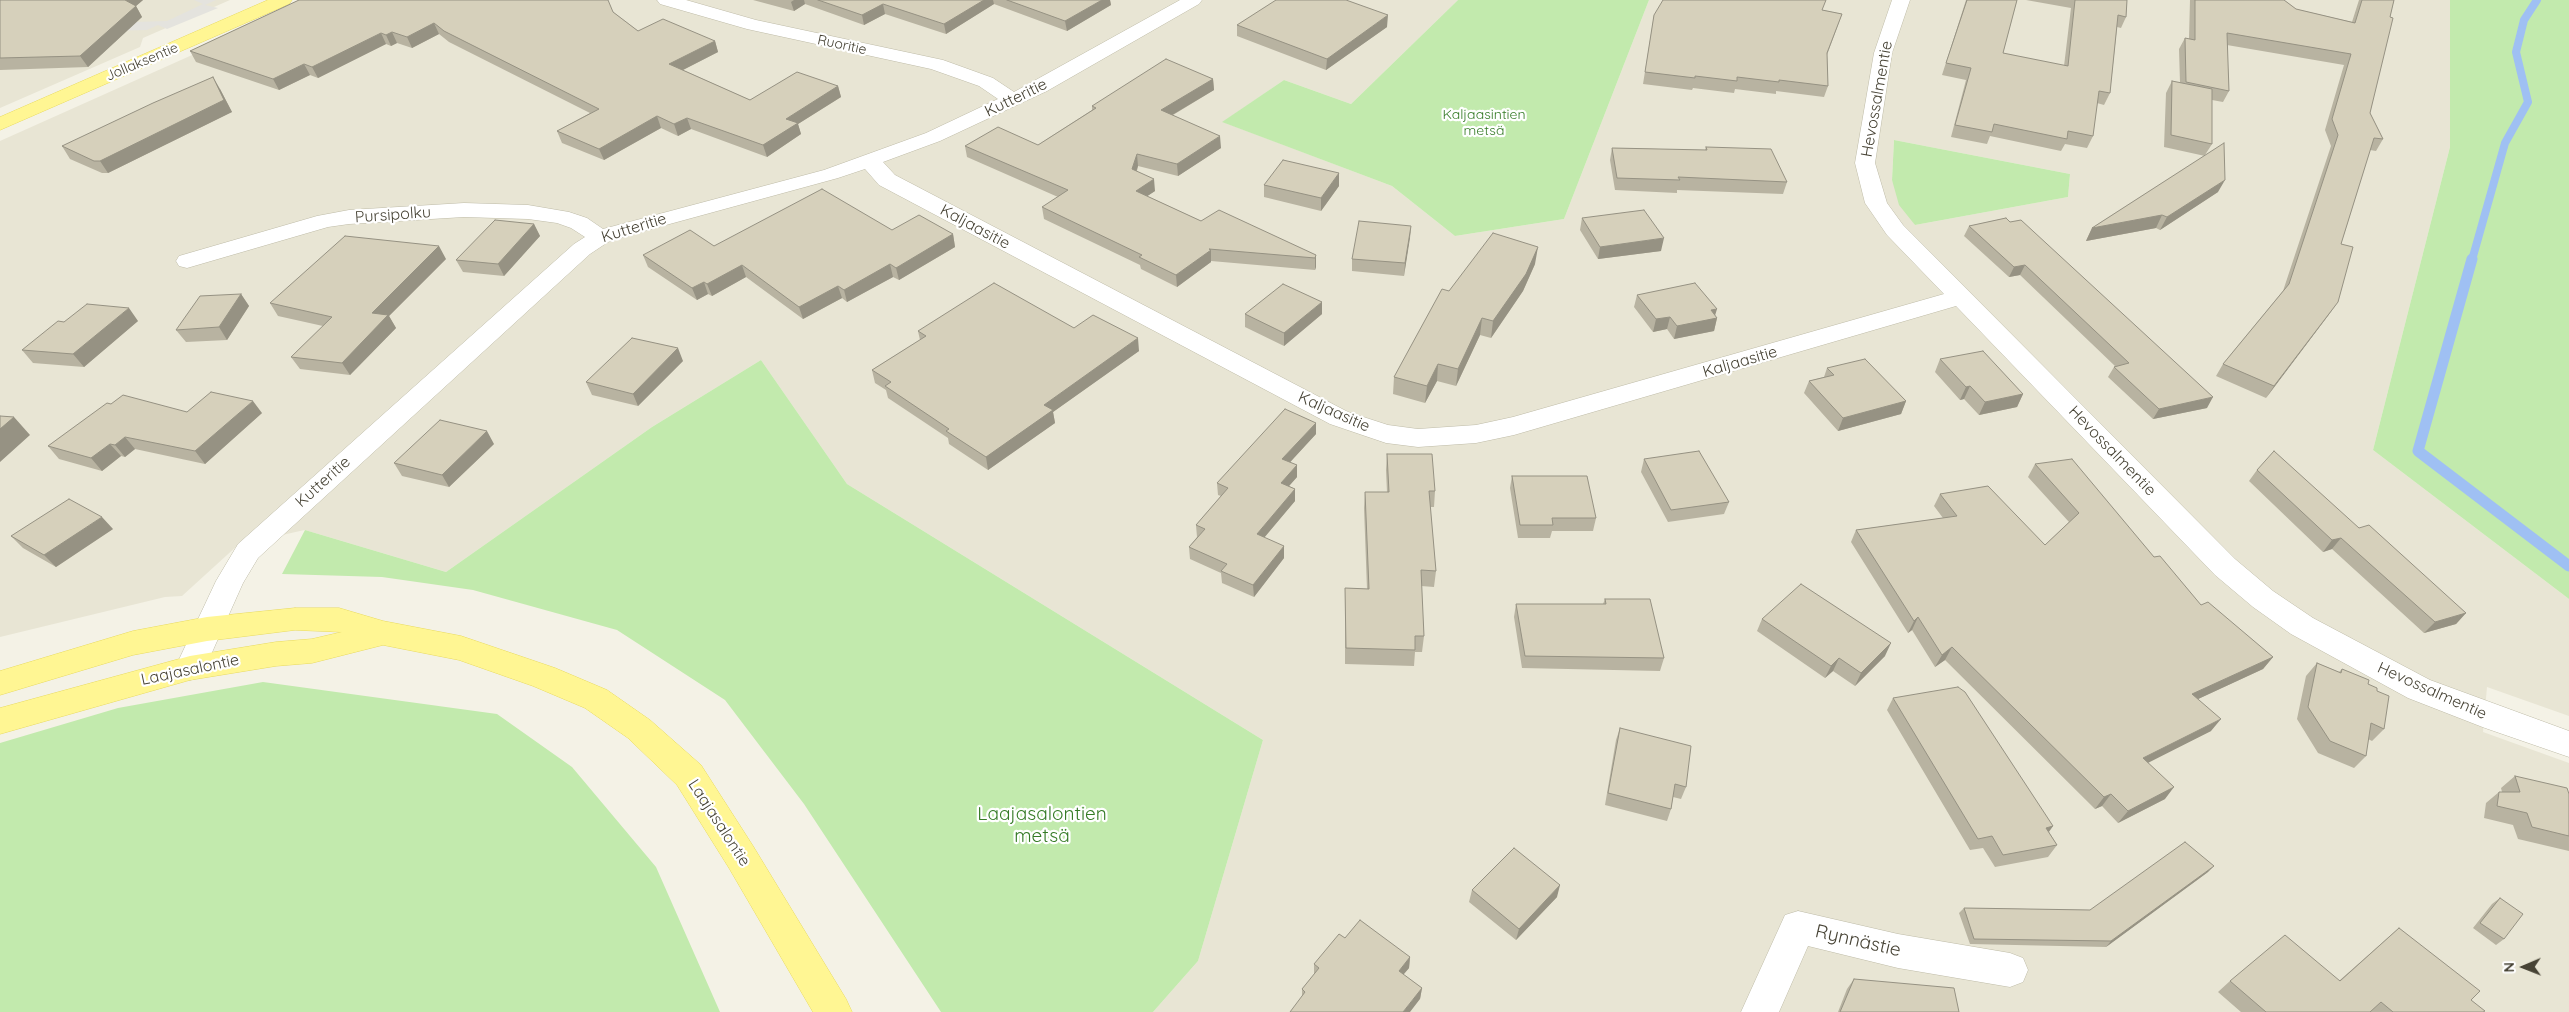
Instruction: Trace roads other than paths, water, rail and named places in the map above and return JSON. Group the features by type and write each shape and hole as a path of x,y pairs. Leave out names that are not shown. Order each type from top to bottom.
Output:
{"main road":[{"name":"Jollaksentie","path":"0,124 283,0"},
{"name":"Laajasalontie","path":"0,684 133,643 207,629 272,621 339,619 383,634 461,648 504,662 596,699 639,729 689,776 742,857 834,1012"},
{"name":"Laajasalontie","path":"0,721 190,668 260,656 312,651 383,634"}],"street":[{"name":"Ruoritie","path":"666,0 752,26 936,64 986,82 1013,100"},
{"name":"Kutteritie","path":"190,668 234,574 252,547 562,266 600,237 870,161 933,137 1040,87 1193,0"},
{"name":"Hevossalmentie","path":"1900,0 1883,53 1866,150 1868,178 1876,203 1894,230 2226,567 2263,599 2302,626 2360,660 2419,688 2496,719 2569,744"},
{"name":"Kaljaasitie","path":"870,161 887,180 1339,418 1386,434 1418,438 1476,434 1514,426 1960,297"},
{"name":"Pursipolku","path":"187,261 325,221 349,217 437,212 510,211 561,217 579,223 600,237"},
{"name":"Rynnästie","path":"1760,1012 1798,927 1898,951 2010,970"}],"waterway":[{"path":"2472,260 2505,143 2528,102 2516,52 2524,20 2537,0"},
{"path":"2472,259 2418,451 2569,566"}],"park label":[{"name":"Kaljaasintien metsä","path":"1484,124"},
{"name":"Laajasalontien metsä","path":"1042,825"}]}
